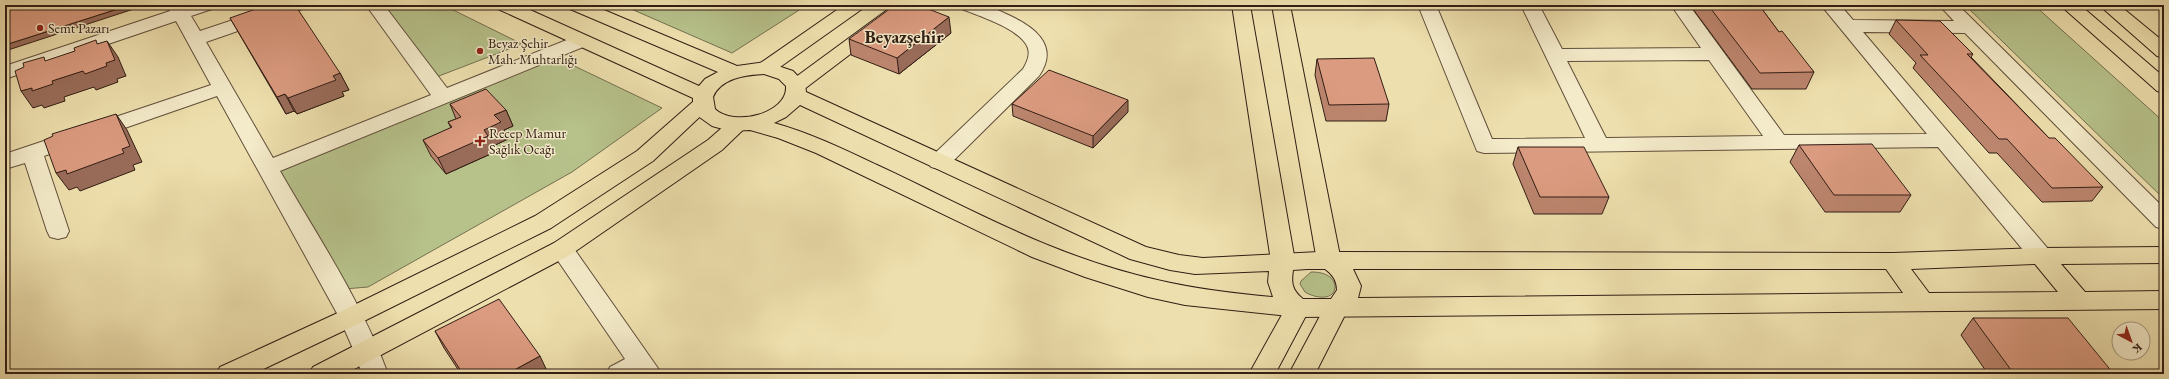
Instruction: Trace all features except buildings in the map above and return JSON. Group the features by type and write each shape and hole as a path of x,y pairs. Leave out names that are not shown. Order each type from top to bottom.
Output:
{"main road":[{"path":"504,5 702,99"},
{"path":"576,5 735,72"},
{"path":"766,68 856,5"},
{"path":"322,374 562,249 746,124 769,120 781,113 790,105 796,90 906,5"},
{"path":"1240,5 1283,261 1278,284 1288,301 1298,308"},
{"path":"1281,5 1329,261 1346,275 1349,284 1349,293 1344,301 1337,307 1302,374"},
{"path":"2069,5 2164,87"},
{"path":"2108,5 2164,52"},
{"path":"229,374 351,317 542,222 627,169 650,152 702,99 710,86 721,78 735,72 751,68 766,68 785,74 790,78 796,90 939,162 1138,253 1162,260 1202,266 1283,261 1893,261 2041,256 2164,255"},
{"path":"702,99 705,112 712,119 724,123 746,124 785,133 823,148 1040,251 1130,284 1186,296 1298,308 2164,300"},
{"path":"542,222 562,249"},
{"path":"2041,256 2079,300"},
{"path":"1893,261 1922,302"},
{"path":"1262,374 1298,308"}],"street":[{"path":"5,73 179,10 206,5"},
{"path":"196,39 296,5"},
{"path":"375,5 443,97"},
{"path":"939,162 1032,72 1039,60 1037,47 1024,30 968,5"},
{"path":"1427,5 1484,146 1943,140"},
{"path":"1530,5 1599,144"},
{"path":"1680,5 1778,142"},
{"path":"1830,5 2041,256"},
{"path":"1948,5 2164,221"},
{"path":"179,10 351,317 367,351 375,374"},
{"path":"1848,26 1969,27"},
{"path":"268,168 581,41"},
{"path":"1554,55 1715,54"},
{"path":"5,162 223,87"},
{"path":"32,153 58,231"},
{"path":"562,249 636,370"}],"green space":[{"path":"368,5 443,5 522,44 426,81"},
{"path":"622,5 807,5 732,53"},
{"path":"1965,5 2034,5 2164,122 2164,199"},
{"path":"543,51 662,108 572,172 368,287 344,289 274,159"},
{"path":"1311,272 1326,274 1334,281 1335,285 1332,294 1319,297 1305,292 1300,284 1301,281"}],"place":[{"name":"Semt Pazarı","path":"40,28"},
{"name":"Beyaz Şehir Mah. Muhtarlığı","path":"480,51"},
{"name":"Recep Mamur Sağlık Ocağı","path":"480,141"}],"district":[{"name":"Beyazşehir","path":"904,36"}]}
